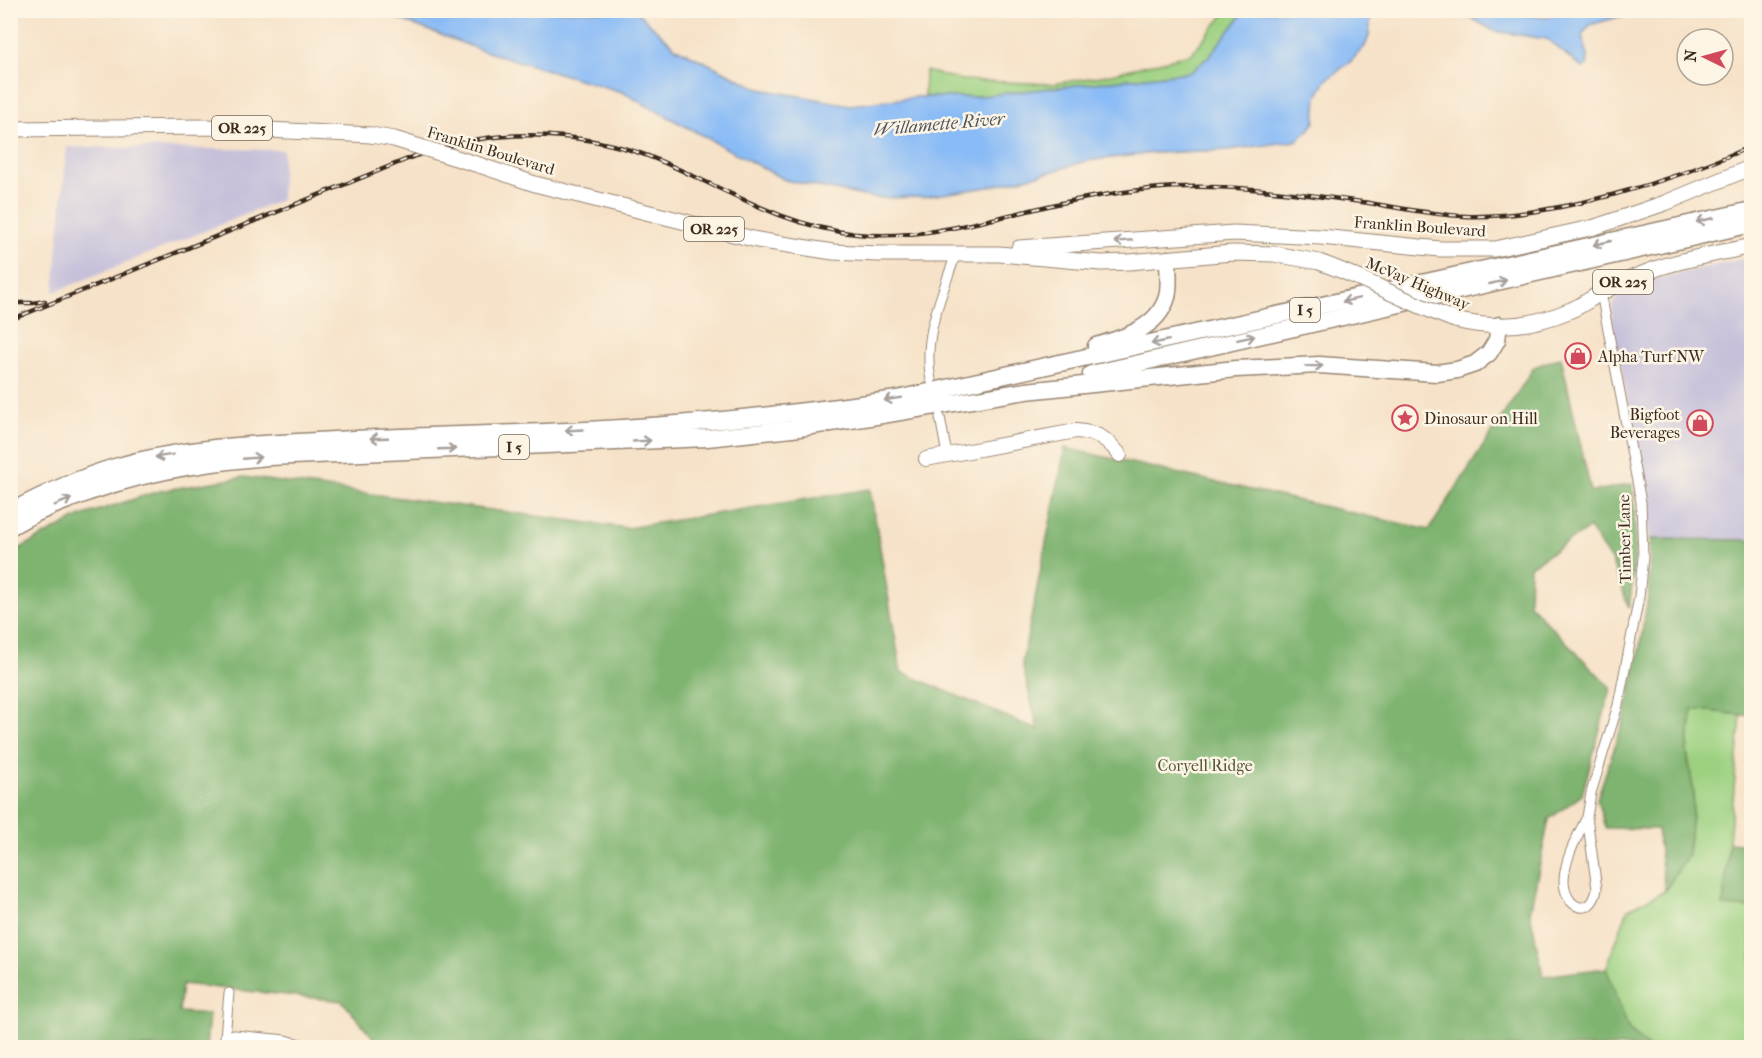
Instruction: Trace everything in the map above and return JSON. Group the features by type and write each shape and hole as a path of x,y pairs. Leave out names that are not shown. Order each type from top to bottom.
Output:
{"highway":[{"name":"I 5","path":"10,512 76,481 115,467 198,450 344,439 700,424 798,414 897,399 1752,210"},
{"name":"I 5","path":"10,527 50,507 105,485 185,466 269,457 706,438 870,417 1026,390 1752,224"},
{"path":"951,388 1116,340 1140,330 1156,315 1167,296 1168,259"},
{"path":"1026,390 1236,369 1319,365 1437,373 1475,364 1489,353 1497,340 1499,325"}],"main road":[{"name":"Franklin Boulevard","path":"10,129 206,127 371,135 394,139 535,184 775,244 855,253 956,253 1101,262 1168,259"},
{"name":"Franklin Boulevard","path":"956,253 1234,233 1299,236 1440,249 1495,249 1595,227 1665,203 1752,167"},
{"path":"1168,259 1171,243 1181,236"},
{"name":"McVay Highway","path":"1168,259 1232,253 1274,254 1318,262 1455,320 1474,325 1499,325 1523,324 1550,318 1659,268 1752,246"}],"street":[{"path":"931,380 928,366 929,340 956,253"},
{"name":"Timber Lane","path":"1587,817 1597,889 1596,898 1592,903 1578,907 1569,902 1564,880 1569,855 1587,817 1591,793 1618,705 1640,597 1643,557 1641,502 1601,293"},
{"path":"940,417 947,455"},
{"path":"926,459 1076,431 1093,433 1108,440 1120,455"},
{"path":"224,1047 229,993"},
{"path":"225,1034 286,1040 314,1047"}],"shaded area":[{"path":"67,147 283,150 281,200 54,292"},
{"path":"1751,257 1751,540 1650,539 1646,501 1612,319 1613,304 1620,294 1659,278"}],"green space":[{"path":"1227,11 1245,11 1209,56 1191,72 973,97 924,97 925,71 962,80 1053,84 1107,75 1191,54"},
{"name":"Coryell Ridge","path":"1561,357 1591,492 1632,484 1634,561 1629,608 1612,562 1589,528 1530,566 1529,604 1611,688 1582,795 1549,819 1530,912 1543,976 1606,968 1629,1030 1648,1047 382,1048 342,1001 182,984 179,1012 209,1014 206,1047 11,1048 11,553 81,516 159,491 244,477 627,528 870,489 901,672 1038,730 1022,663 1065,448 1429,530 1534,367"},
{"path":"1650,539 1752,540 1751,716 1692,709 1687,751 1694,795 1688,854 1665,891 1657,829 1605,828 1597,799 1625,716 1638,657 1649,591"},
{"path":"1693,709 1741,715 1723,905 1751,908 1751,1042 1745,1041 1741,1047 1648,1047 1629,1030 1606,969 1628,909 1665,891 1688,854 1694,795 1687,751"},
{"path":"1729,843 1751,845 1751,908 1723,906"}],"water":[{"name":"Willamette River","path":"377,11 636,11 676,48 760,89 850,105 917,97 973,97 1191,72 1209,56 1245,11 1371,11 1369,36 1365,46 1350,62 1325,81 1317,97 1315,122 1296,141 1227,150 1153,153 1086,161 988,187 923,197 874,198 785,180 622,92 481,50"},
{"path":"1464,11 1499,11 1546,18 1565,11 1639,11 1590,25 1582,35 1588,56 1587,66 1582,68 1547,39 1494,31 1468,16"}],"railway":[{"path":"10,320 415,156 491,137 540,135 613,145 658,160 779,215 830,230 879,235 943,230 1088,198 1177,187 1287,192 1441,214 1499,215 1535,211 1611,195 1686,172 1752,146"},
{"path":"10,303 45,301"}],"place":[{"name":"Alpha Turf NW","path":"1578,356"},
{"name":"Dinosaur on Hill","path":"1405,418"},
{"name":"Bigfoot Beverages","path":"1700,423"}]}
